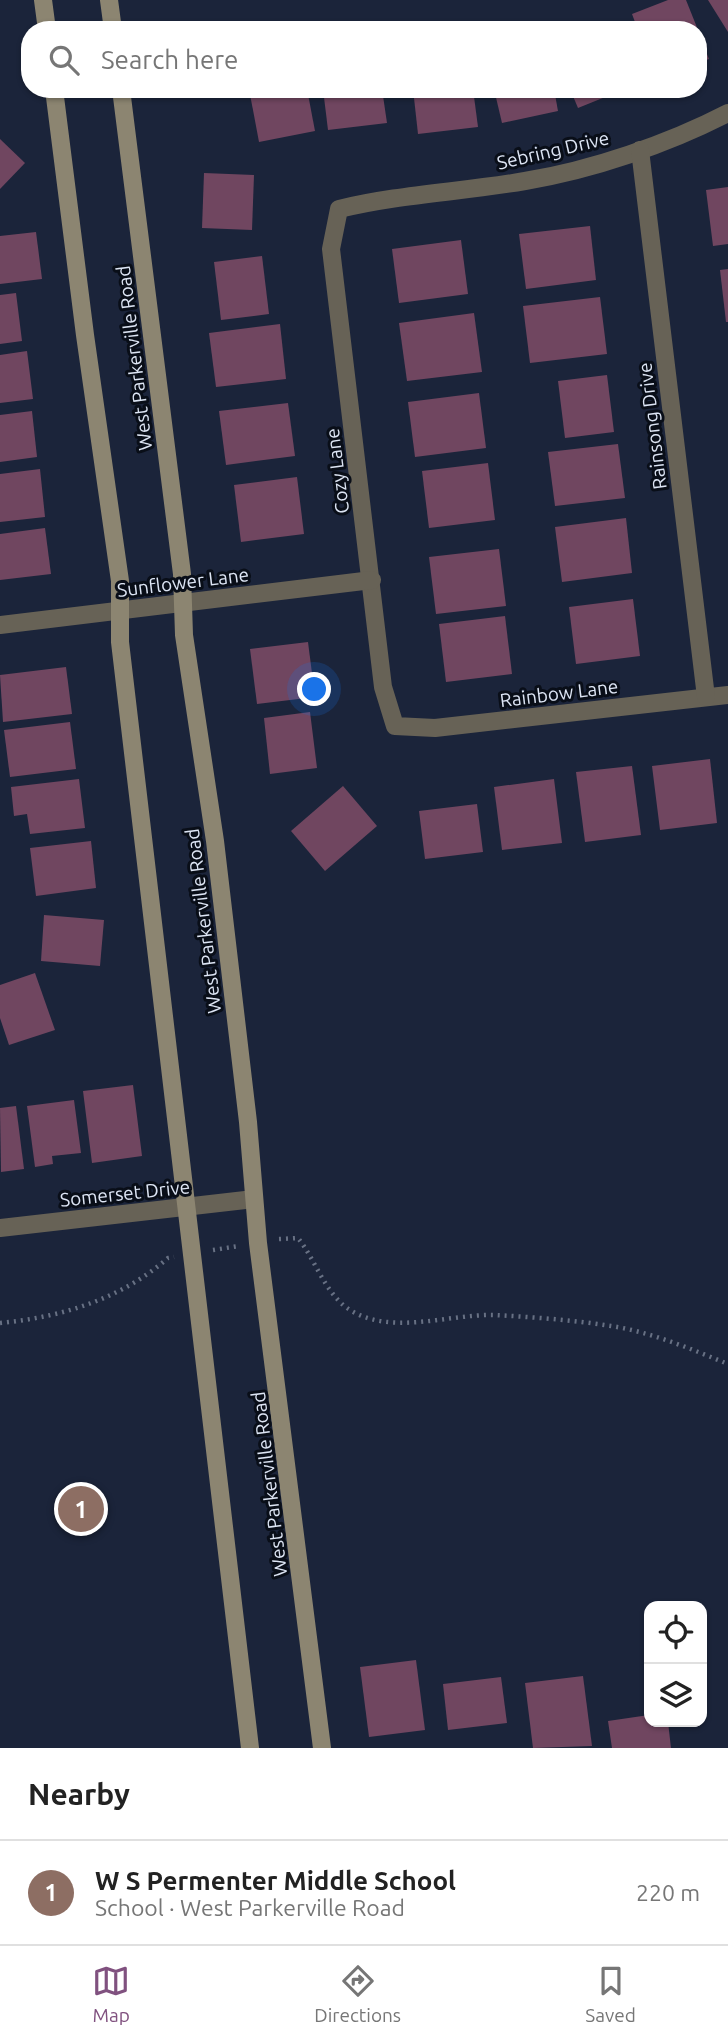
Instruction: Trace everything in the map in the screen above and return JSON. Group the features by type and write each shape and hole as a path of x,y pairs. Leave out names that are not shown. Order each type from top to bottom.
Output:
{"main road":[{"path":"43,0 46,21"},
{"path":"109,0 112,21"},
{"path":"55,98 120,581 120,642 250,1748"},
{"name":"West Parkerville Road","path":"122,98 182,575 184,635 215,841 258,1243 321,1748"}],"street":[{"name":"Sebring Drive","path":"339,209 374,200 526,181 640,150 728,113"},
{"name":"Rainsong Drive","path":"640,150 706,697"},
{"name":"Cozy Lane","path":"339,209 331,249 383,687 395,726"},
{"name":"Sunflower Lane","path":"0,625 372,580"},
{"name":"Rainbow Lane","path":"395,726 435,729 728,695"},
{"name":"Somerset Drive","path":"0,1228 254,1199"}],"path":[{"path":"0,1323 20,1321 110,1298 142,1281 168,1258 298,1238 308,1250 317,1271 346,1307 382,1323 491,1315 613,1326 678,1345 728,1364"}],"building":[{"path":"668,0 686,0 694,21 635,21 632,14"},
{"path":"708,0 728,0 728,32"},
{"path":"251,98 309,98 315,131 259,142"},
{"path":"324,98 383,98 387,123 328,130"},
{"path":"414,98 474,98 478,127 418,134"},
{"path":"496,98 556,98 558,111 502,123"},
{"path":"574,98 603,98 578,108"},
{"path":"0,139 25,163 0,189"},
{"path":"204,173 254,175 252,230 202,228"},
{"path":"728,187 728,244 713,246 706,190"},
{"path":"590,226 596,280 526,289 519,234"},
{"path":"36,232 42,279 0,284 0,236"},
{"path":"461,240 468,294 399,303 392,249"},
{"path":"262,256 269,314 221,320 214,262"},
{"path":"728,269 728,322 726,322 720,270"},
{"path":"16,293 22,341 0,344 0,295"},
{"path":"600,297 607,354 530,363 523,306"},
{"path":"474,313 482,372 407,381 399,323"},
{"path":"280,324 286,379 216,387 209,333"},
{"path":"27,351 33,399 0,403 0,355"},
{"path":"607,375 614,432 565,438 558,381"},
{"path":"479,393 486,448 415,457 408,402"},
{"path":"288,403 295,456 226,465 219,411"},
{"path":"32,411 37,457 0,462 0,415"},
{"path":"618,444 625,498 555,506 548,452"},
{"path":"488,463 495,520 429,528 422,471"},
{"path":"40,469 45,517 0,522 0,474"},
{"path":"297,477 304,534 241,542 234,485"},
{"path":"626,518 632,573 562,582 555,527"},
{"path":"45,528 51,574 0,580 0,534"},
{"path":"499,549 506,606 436,614 429,557"},
{"path":"633,599 640,656 576,664 569,607"},
{"path":"505,616 512,674 446,682 439,624"},
{"path":"308,642 315,697 257,704 250,649"},
{"path":"66,667 72,714 3,722 0,675"},
{"path":"310,712 317,768 270,774 264,718"},
{"path":"70,722 76,769 10,777 4,730"},
{"path":"710,759 717,823 660,830 652,766"},
{"path":"632,766 641,835 585,842 576,772"},
{"path":"79,779 85,828 30,834 27,814 14,816 11,787"},
{"path":"554,779 562,843 502,850 494,787"},
{"path":"343,786 377,826 325,871 291,831"},
{"path":"477,804 483,852 425,859 419,811"},
{"path":"91,841 96,888 36,896 30,848"},
{"path":"44,915 104,920 100,966 41,961"},
{"path":"35,973 55,1030 9,1045 0,1018 0,985"},
{"path":"133,1085 142,1156 92,1163 83,1091"},
{"path":"74,1100 81,1153 52,1156 53,1164 35,1167 27,1106"},
{"path":"16,1106 24,1169 1,1172 0,1108"},
{"path":"416,1660 425,1730 369,1737 360,1667"},
{"path":"583,1676 592,1746 533,1748 525,1683"},
{"path":"501,1677 507,1723 448,1730 443,1684"},
{"path":"644,1716 644,1727 669,1727 671,1748 612,1748 608,1721"}],"place":[{"name":"W S Permenter Middle School","path":"81,1509"}]}
